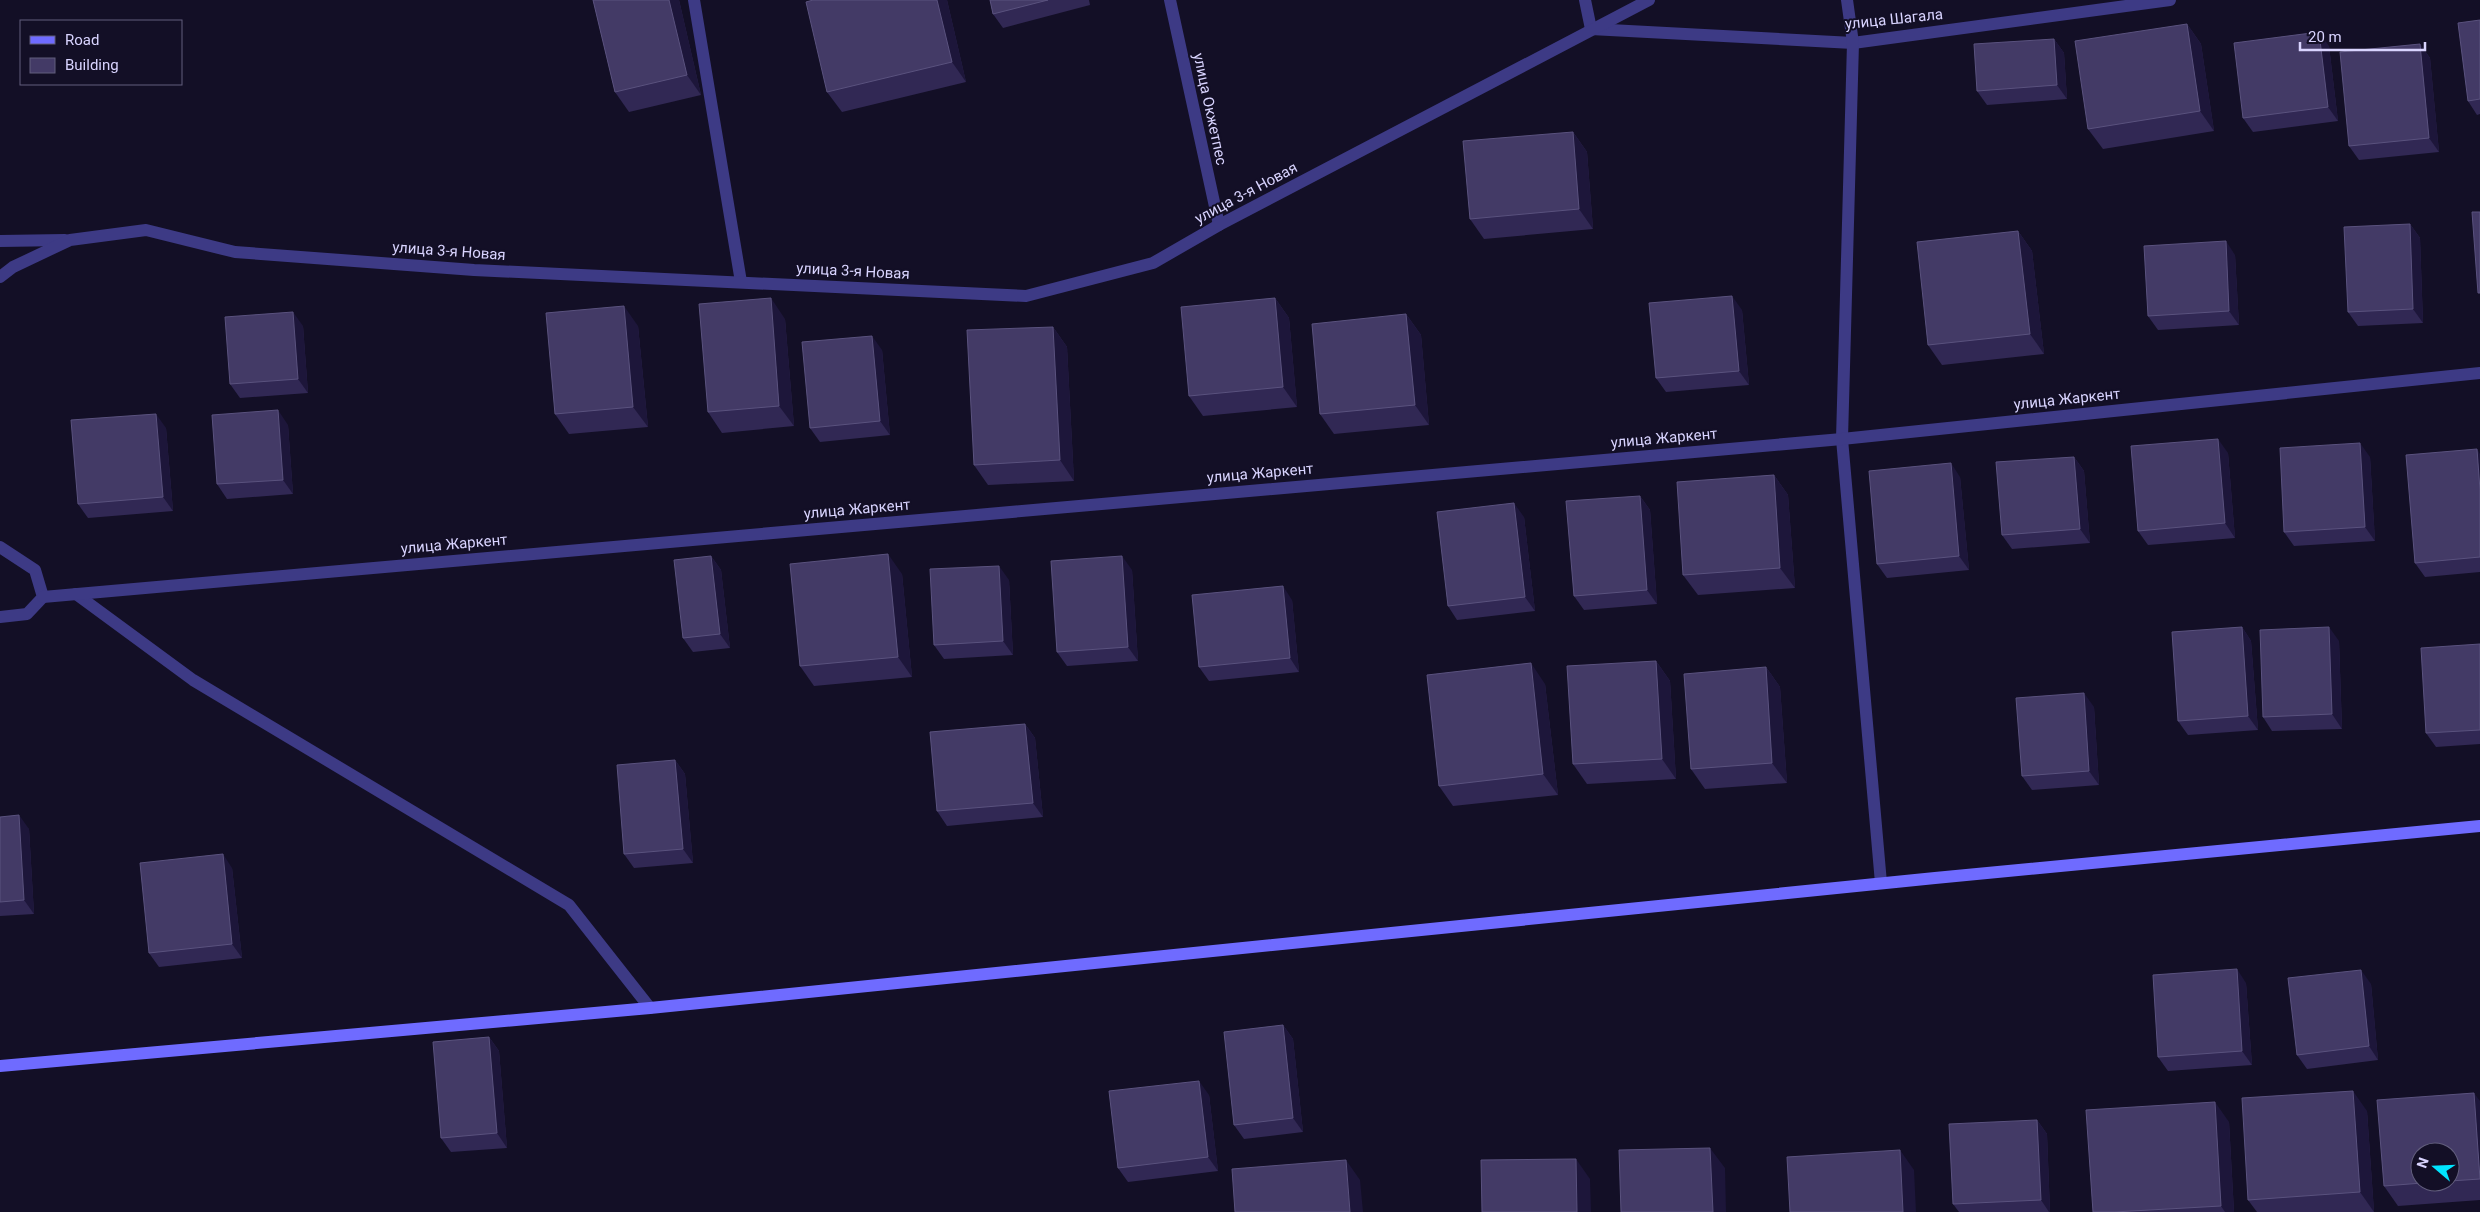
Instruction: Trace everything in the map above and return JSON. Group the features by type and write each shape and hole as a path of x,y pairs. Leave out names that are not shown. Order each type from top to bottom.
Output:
{"street":[{"path":"694,0 740,282"},
{"name":"улица Окжетпес","path":"1170,0 1219,225"},
{"path":"1585,0 1591,29"},
{"name":"улица 3-я Новая","path":"0,277 13,267 70,240 146,230 235,252 474,270 1026,296 1153,263 1219,225 1649,0"},
{"path":"1847,0 1853,42 1842,439 1880,884"},
{"name":"улица Шагала","path":"1591,29 1853,42 2170,0"},
{"path":"0,241 70,240"},
{"name":"улица Жаркент","path":"43,597 1842,439 2480,372"},
{"path":"0,547 35,570 43,597 27,614 0,617"},
{"path":"76,594 193,680 569,905 650,1008"},
{"path":"0,1066 650,1008 1880,884 2480,826"}],"building":[{"path":"593,0 669,0 687,75 615,92"},
{"path":"813,0 937,0 952,62 827,92 806,2"},
{"path":"990,0 1048,0 993,14"},
{"path":"2480,20 2480,99 2468,101 2458,23"},
{"path":"2187,24 2200,111 2088,129 2075,41"},
{"path":"2319,32 2328,107 2243,118 2234,43"},
{"path":"2054,39 2057,85 1977,91 1974,44"},
{"path":"2420,44 2429,138 2349,146 2340,52"},
{"path":"1573,132 1579,209 1470,219 1463,141"},
{"path":"2472,212 2480,212 2480,293 2478,293"},
{"path":"2410,224 2413,309 2348,312 2344,227"},
{"path":"2018,231 2030,334 1928,345 1917,242"},
{"path":"2226,241 2229,311 2148,316 2144,246"},
{"path":"1732,296 1739,371 1656,378 1649,303"},
{"path":"771,298 779,406 708,412 699,304"},
{"path":"1275,298 1283,387 1189,396 1181,307"},
{"path":"624,306 633,407 555,414 546,313"},
{"path":"293,312 298,379 230,384 225,317"},
{"path":"1406,314 1415,405 1320,414 1312,324"},
{"path":"1053,327 1060,460 974,465 967,330"},
{"path":"872,336 880,421 810,428 802,342"},
{"path":"278,410 283,480 217,484 212,415"},
{"path":"156,414 163,497 78,504 71,420"},
{"path":"2218,439 2225,523 2138,531 2131,446"},
{"path":"2360,443 2365,527 2284,532 2280,448"},
{"path":"2477,449 2480,490 2480,557 2415,563 2406,455"},
{"path":"2074,457 2080,529 2002,535 1996,462"},
{"path":"1951,463 1959,556 1877,564 1869,471"},
{"path":"1774,475 1780,568 1683,575 1677,482"},
{"path":"1640,496 1647,590 1574,596 1566,501"},
{"path":"1514,503 1525,597 1448,606 1437,512"},
{"path":"888,554 898,657 800,666 790,564"},
{"path":"711,556 720,634 683,638 674,560"},
{"path":"1122,556 1128,647 1057,652 1051,561"},
{"path":"999,566 1003,641 934,645 930,569"},
{"path":"1283,586 1290,658 1199,667 1192,595"},
{"path":"2242,627 2248,716 2178,721 2172,632"},
{"path":"2329,627 2332,714 2263,717 2260,630"},
{"path":"2480,644 2480,730 2426,733 2421,648"},
{"path":"1656,661 1662,759 1573,764 1567,666"},
{"path":"1531,663 1543,774 1439,786 1427,675"},
{"path":"1766,667 1772,763 1691,769 1684,674"},
{"path":"2084,693 2089,771 2022,776 2016,698"},
{"path":"1025,724 1033,803 937,811 930,732"},
{"path":"675,760 683,849 624,854 617,765"},
{"path":"19,815 24,900 0,902 0,817"},
{"path":"223,854 232,944 149,953 140,863"},
{"path":"2237,969 2242,1051 2158,1057 2153,975"},
{"path":"2361,970 2369,1046 2297,1055 2288,978"},
{"path":"1283,1025 1293,1118 1234,1125 1224,1032"},
{"path":"489,1037 497,1133 441,1138 433,1042"},
{"path":"1199,1081 1208,1157 1118,1168 1109,1091"},
{"path":"2353,1091 2360,1192 2248,1200 2242,1098"},
{"path":"2474,1093 2480,1179 2460,1180 2460,1142 2410,1142 2410,1184 2384,1186 2377,1100"},
{"path":"2215,1102 2221,1206 2093,1212 2086,1110"},
{"path":"2037,1120 2041,1200 1953,1204 1949,1124"},
{"path":"1710,1148 1713,1212 1621,1212 1619,1150"},
{"path":"1900,1150 1903,1212 1790,1212 1787,1157"},
{"path":"1576,1159 1577,1212 1482,1212 1481,1160"},
{"path":"1346,1160 1350,1212 1235,1212 1232,1169"}]}
